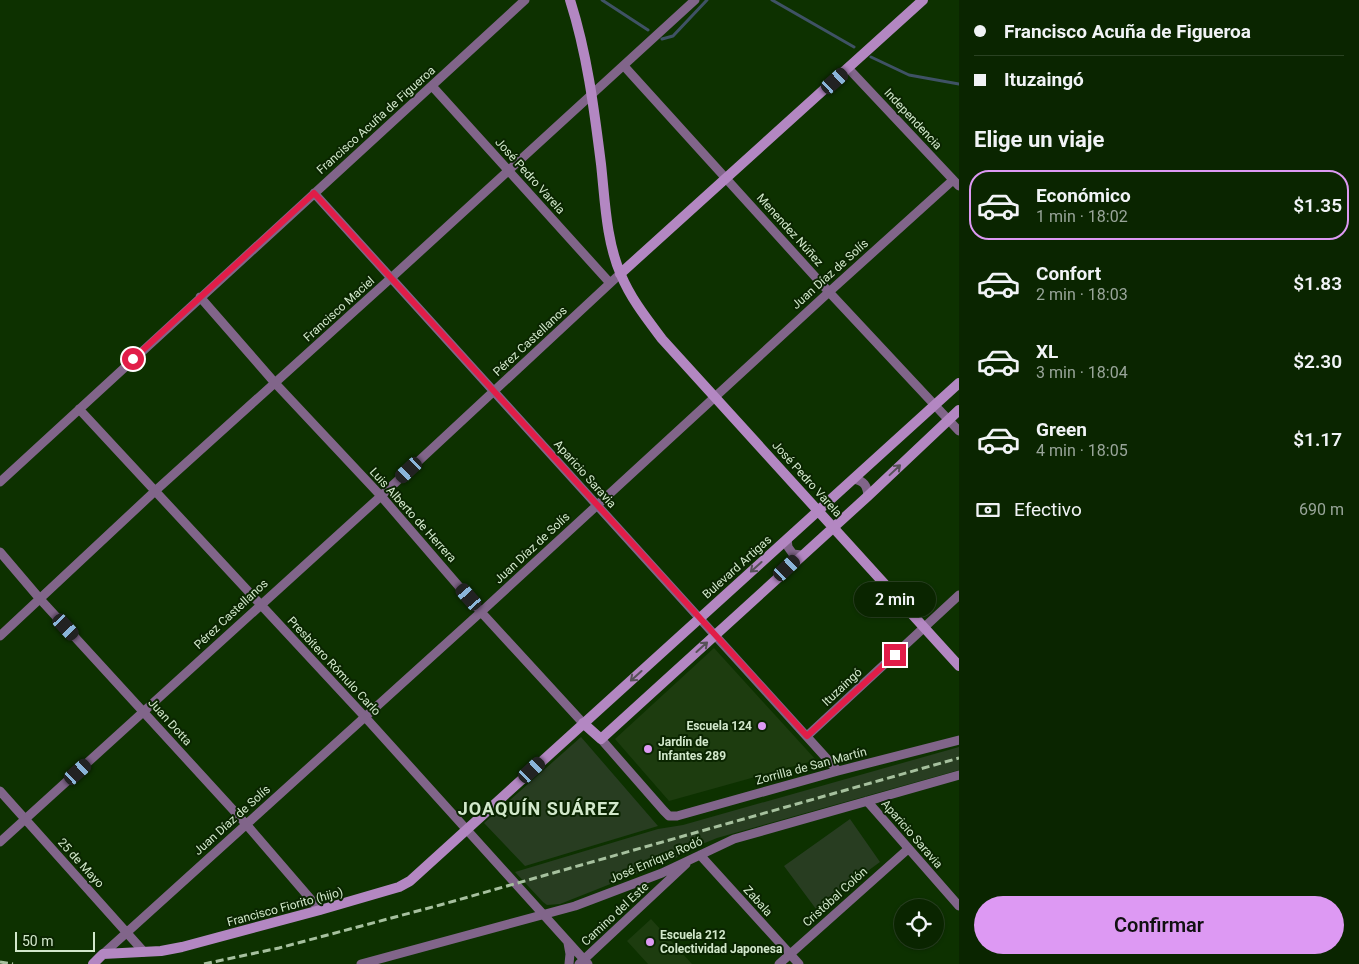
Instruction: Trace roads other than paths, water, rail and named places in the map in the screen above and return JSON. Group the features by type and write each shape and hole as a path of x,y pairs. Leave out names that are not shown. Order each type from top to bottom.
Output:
{"street":[{"name":"Francisco Acuña de Figueroa","path":"0,482 525,0"},
{"name":"José Pedro Varela","path":"570,0 580,32 592,95 607,218 620,274 638,307 662,339 959,666"},
{"name":"Francisco Maciel","path":"0,636 154,492 275,384 695,0"},
{"name":"Pérez Castellanos","path":"0,842 381,496 610,283 923,0"},
{"name":"Menendez Núñez","path":"624,66 829,292 959,431"},
{"name":"Independencia","path":"848,68 956,183"},
{"name":"José Pedro Varela","path":"432,86 610,283"},
{"name":"Juan Díaz de Solís","path":"103,954 482,612 829,292 956,183"},
{"name":"Aparicio Saravia","path":"314,193 597,506 716,634 838,771"},
{"name":"Luis Alberto de Herrera","path":"200,297 275,384 381,496 482,612 583,723 601,739 669,816"},
{"name":"Bulevard Artigas","path":"466,831 959,383"},
{"name":"Presbítero Rómulo Carlo","path":"79,409 154,492 365,717 466,831 545,915 584,963"},
{"path":"601,739 868,496 959,410"},
{"path":"854,480 862,481 867,487 868,496"},
{"path":"787,539 788,547 793,554 801,555"},
{"name":"Juan Dotta","path":"0,552 40,599 246,824 320,910"},
{"name":"Ituzaingó","path":"807,736 959,595"},
{"name":"Zorrilla de San Martín","path":"669,816 677,816 838,771 959,740"},
{"name":"José Enrique Rodó","path":"361,964 395,960 574,906 690,860 734,839 959,775"},
{"name":"25 de Mayo","path":"0,791 144,952"},
{"name":"Aparicio Saravia","path":"867,801 959,906"},
{"name":"Francisco Fiorito (hijo)","path":"103,954 144,952 182,947 399,887 410,881 466,831"},
{"name":"Cristóbal Colón","path":"779,964 908,849"},
{"name":"Zabala","path":"700,855 799,964"},
{"name":"Camino del Este","path":"584,963 690,860"},
{"path":"568,943 569,964"},
{"path":"93,964 103,954"}],"waterway":[{"path":"602,0 648,30"},
{"path":"662,39 673,36 707,0"},
{"path":"772,0 854,47"},
{"path":"871,57 909,75 959,84"}],"railway":[{"path":"204,964 279,948 440,905 959,758"},
{"path":"0,962 13,964"}],"place":[{"name":"Escuela 124","path":"762,726"},
{"name":"Jardín de Infantes 289","path":"648,749"},
{"name":"Escuela 212 Colectividad Japonesa","path":"650,942"}],"district":[{"name":"JOAQUÍN SUÁREZ","path":"539,808"}]}
